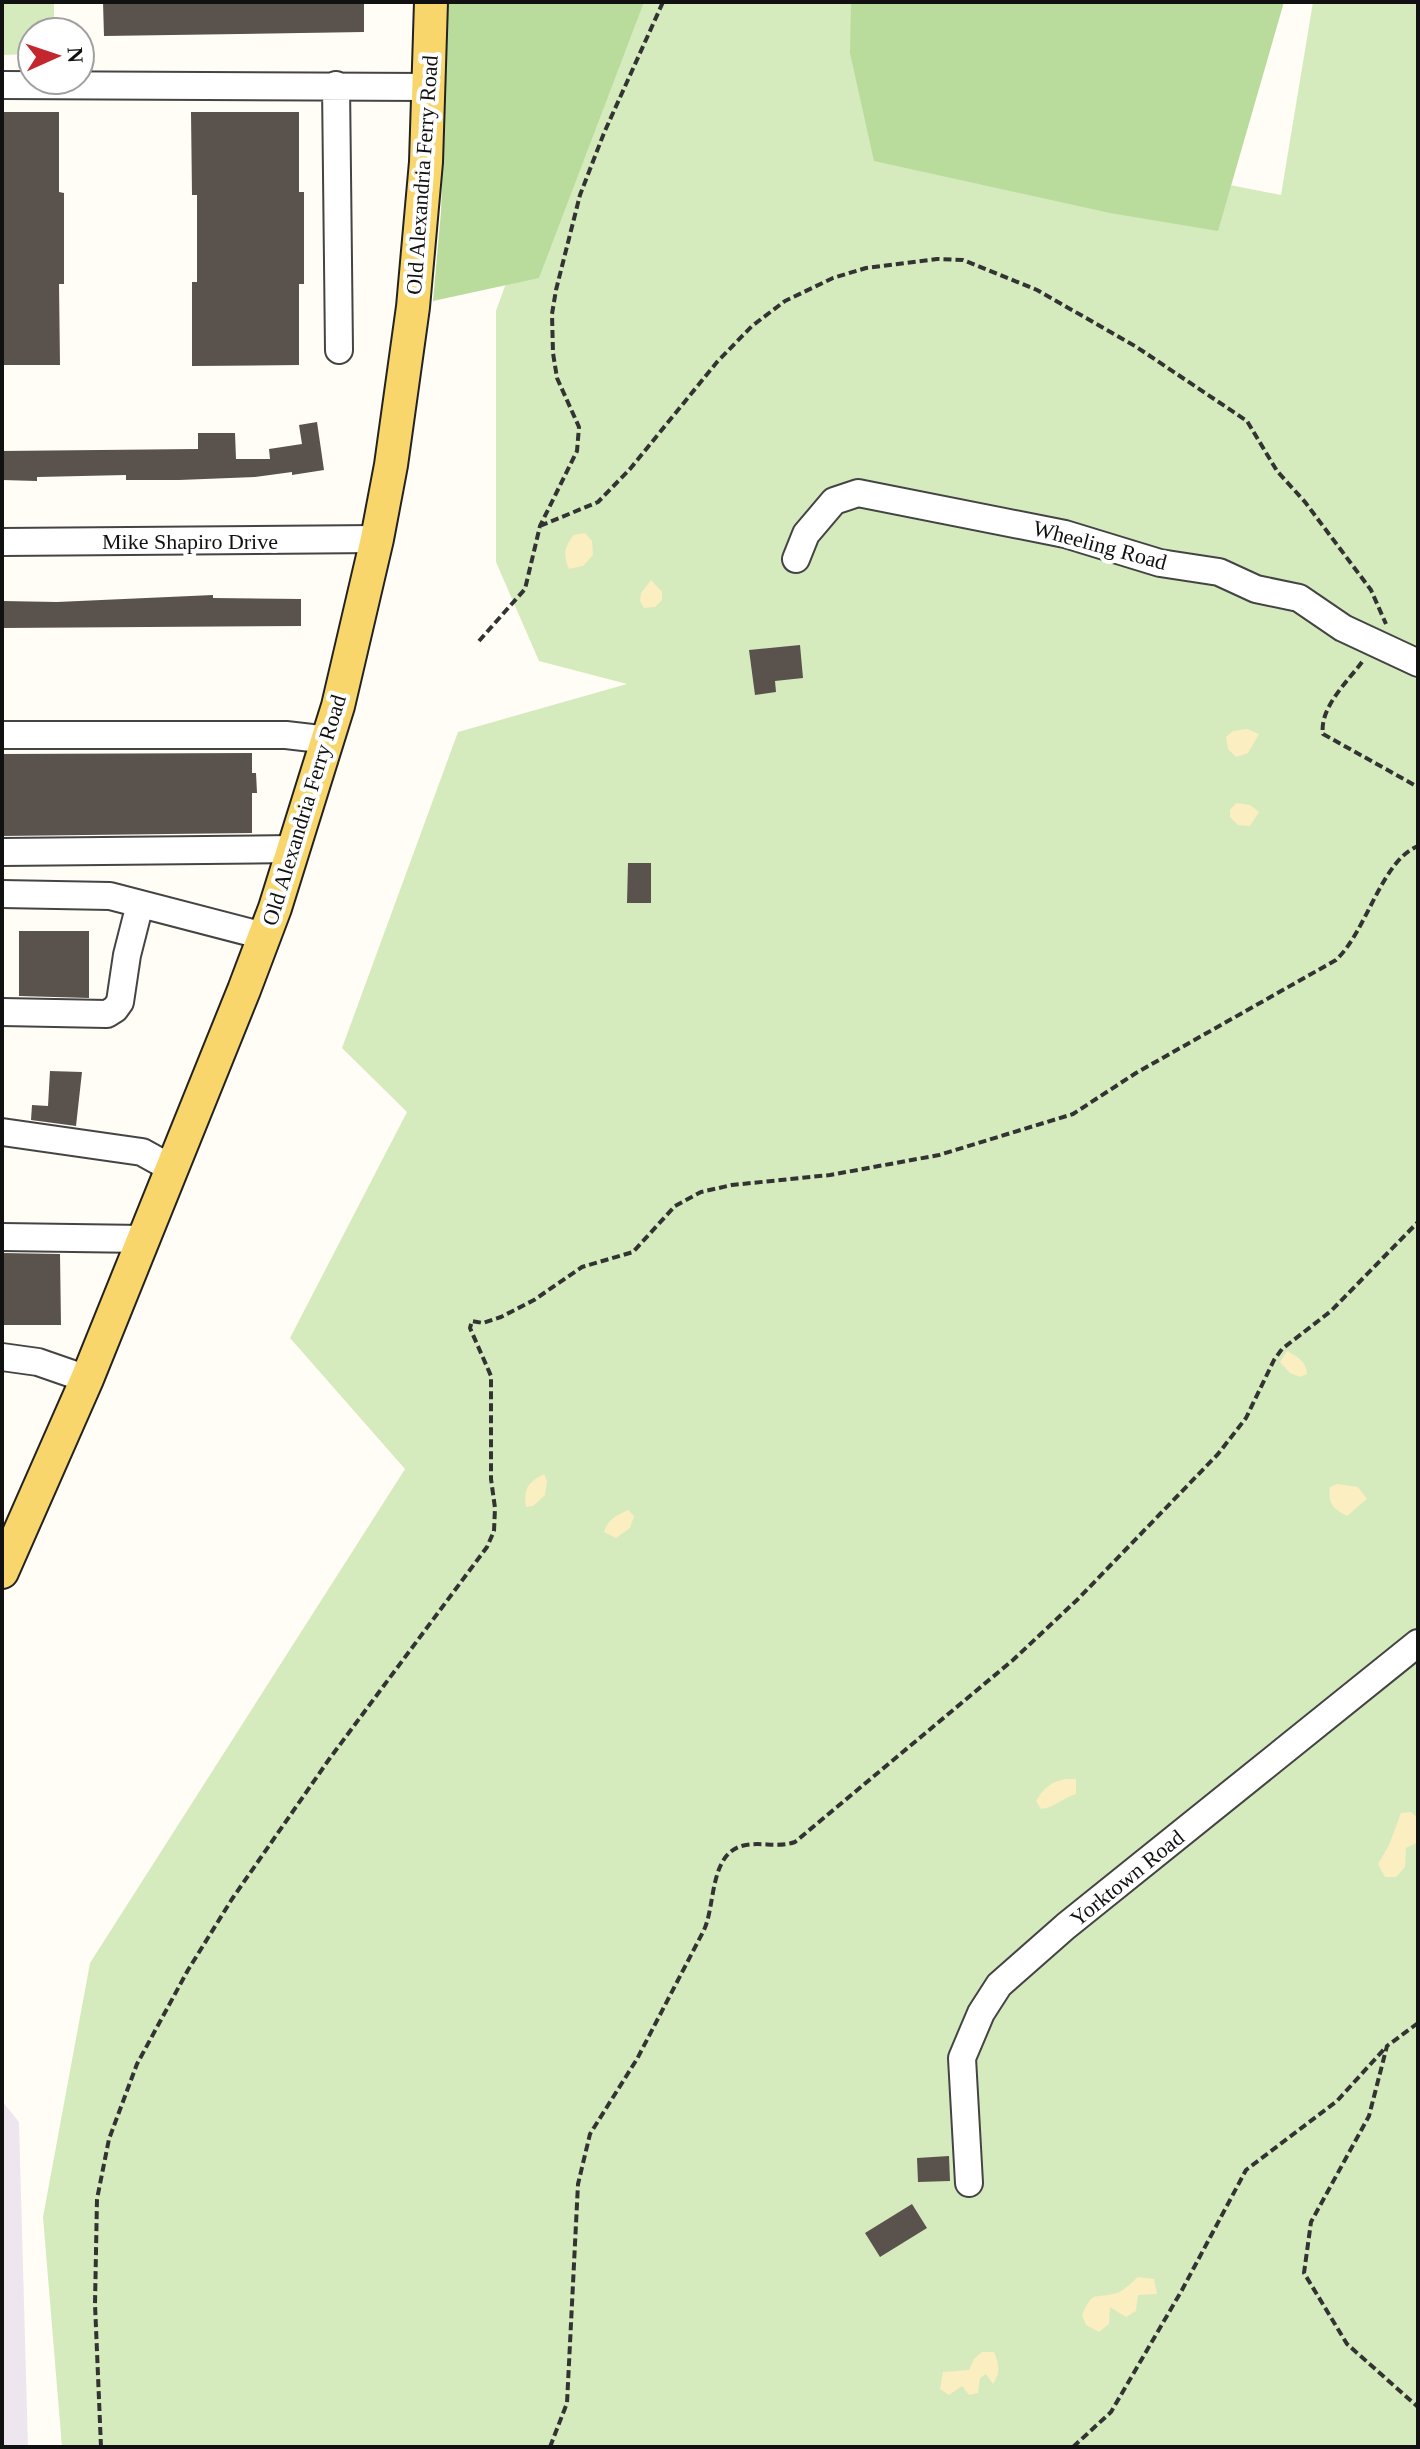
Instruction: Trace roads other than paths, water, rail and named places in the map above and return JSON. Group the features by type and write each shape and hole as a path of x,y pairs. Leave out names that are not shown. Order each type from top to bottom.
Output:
{"main road":[{"name":"Old Alexandria Ferry Road","path":"2,1572 87,1379 264,936 329,740 377,539 391,465 413,307 426,162 431,2"}],"street":[{"path":"2,85 430,87"},
{"path":"336,85 339,350"},
{"name":"Wheeling Road","path":"796,559 806,534 834,501 858,493 1065,534 1160,563 1219,572 1256,589 1299,598 1343,628 1418,663"},
{"name":"Mike Shapiro Drive","path":"2,542 377,539"},
{"path":"2,735 286,735 329,740"},
{"path":"2,852 294,849"},
{"path":"2,894 110,896 264,936"},
{"path":"2,1012 107,1014 115,1009 120,1002 127,955 140,904"},
{"path":"2,1132 142,1152 171,1168"},
{"path":"2,1237 144,1239"},
{"path":"2,1357 38,1362 87,1379"},
{"name":"Yorktown Road","path":"969,2183 962,2058 981,2013 999,1985 1066,1926 1418,1643"}]}
